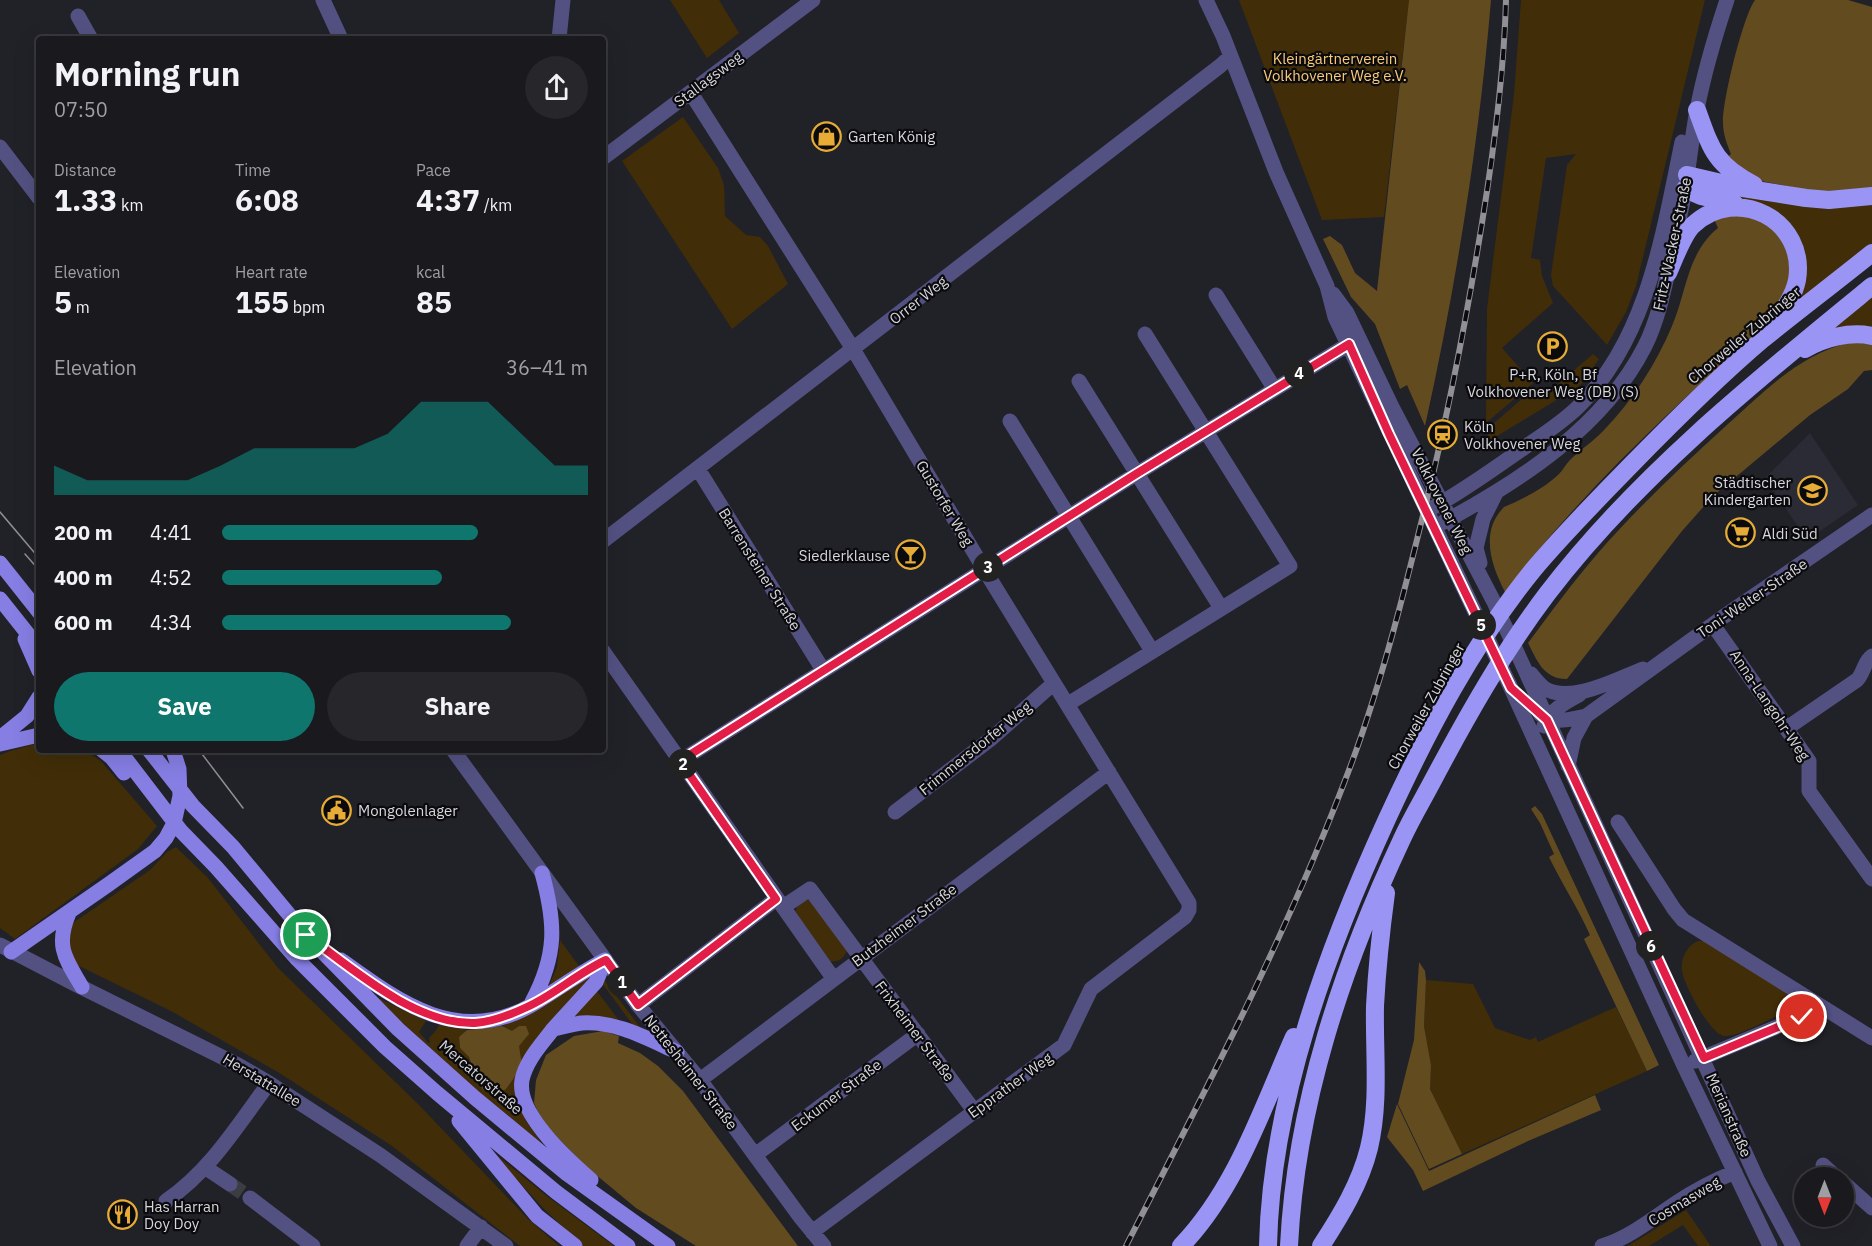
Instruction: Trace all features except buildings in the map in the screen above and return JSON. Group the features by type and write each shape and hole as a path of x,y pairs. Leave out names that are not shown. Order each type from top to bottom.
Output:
{"highway":[{"path":"1697,110 1712,150 1724,166 1738,177 1766,192"},
{"path":"1680,182 1829,200 1872,196"},
{"path":"1680,182 1701,196 1745,206 1766,215 1779,223 1794,244 1797,261 1794,291 1782,314 1761,341"},
{"path":"1668,273 1691,227 1716,210 1745,206"},
{"name":"Chorweiler Zubringer","path":"1268,1246 1274,1174 1285,1114 1299,1051 1325,970 1361,876 1402,786 1441,709 1487,634 1534,569 1606,491 1691,404 1761,341 1872,253"},
{"path":"1289,1246 1295,1174 1304,1120 1318,1062 1340,994 1359,941 1403,836 1460,729 1547,594 1582,552 1663,466 1768,370 1872,286"},
{"path":"1768,370 1815,343 1840,336 1864,334 1872,336"},
{"path":"1321,1246 1348,1204 1369,1147 1374,1115 1380,935 1387,886 1403,836"},
{"path":"1181,1246 1200,1226 1228,1183 1325,970"}],"main road":[{"path":"0,563 36,608"},
{"path":"15,582 36,594"},
{"path":"0,599 36,644"},
{"path":"15,618 36,664"},
{"path":"0,738 27,716 36,702"},
{"path":"0,744 36,736"},
{"path":"106,753 136,787 162,807"},
{"path":"121,753 181,831 297,959 385,1047 556,1192 628,1246"},
{"name":"Mercatorstraße","path":"151,753 193,806 233,847 306,935 398,1029 475,1098 567,1174 668,1246"},
{"path":"4,952 69,913 154,851 166,838 174,823 180,796 179,769 174,753"},
{"path":"530,1006 544,980 553,946 550,907 542,873"},
{"path":"69,913 61,939 66,961 82,987"},
{"path":"306,935 376,986 424,1012 448,1020 474,1023 499,1019 530,1006 586,969 606,960"},
{"path":"606,960 596,982 529,1061 522,1082 526,1106 540,1128 565,1158 668,1246"},
{"path":"554,1029 581,1023 605,1024 630,1031 677,1052"},
{"path":"437,1093 537,1216 575,1246"}],"street":[{"path":"323,0 340,36"},
{"path":"559,36 563,0"},
{"name":"Stallagsweg","path":"606,154 691,93 813,0"},
{"name":"Volkhovener Weg","path":"1206,0 1231,56 1276,172 1327,286 1335,317 1532,736"},
{"name":"Fritz-Wacker-Straße","path":"1427,512 1469,487 1559,423 1580,405 1606,373 1627,338 1644,300 1680,182 1710,52 1727,0"},
{"path":"78,16 89,36"},
{"name":"Orrer Weg","path":"606,539 1231,56"},
{"name":"Gustorfer Weg","path":"691,93 853,349 984,569 1189,903 1189,910 1185,917"},
{"path":"0,147 36,194"},
{"name":"Fritz-Wacker-Straße","path":"1434,527 1457,520 1546,458 1589,421 1621,383 1646,345 1661,304 1668,273 1680,182"},
{"name":"Volkhovener Weg","path":"1327,286 1347,313 1443,502 1457,520 1547,720"},
{"path":"1216,295 1274,388"},
{"path":"680,761 1136,474 1349,344 1355,330"},
{"path":"1068,704 1290,566 1145,334"},
{"path":"1079,381 1221,608"},
{"path":"1010,421 1152,651"},
{"name":"Barrensteiner Straße","path":"698,469 823,670"},
{"path":"1485,584 1476,548 1483,519 1496,493"},
{"name":"Toni-Welter-Straße","path":"1568,766 1574,738 1586,716 1872,515"},
{"name":"Anna-Langohr-Weg","path":"1713,625 1810,764 1809,791 1872,879"},
{"path":"606,655 833,978"},
{"path":"1787,728 1857,680 1863,674 1867,660 1872,656"},
{"name":"Toni-Welter-Straße","path":"1547,720 1559,705 1662,661"},
{"name":"Toni-Welter-Straße","path":"1525,668 1545,688 1558,693 1592,689"},
{"name":"Frimmersdorfer Weg","path":"895,812 992,738 1054,683"},
{"path":"1511,688 1547,720 1540,736 1541,754"},
{"name":"Toni-Welter-Straße","path":"1547,720 1586,716"},
{"name":"Merianstraße","path":"1547,720 1704,1058 1758,1181 1793,1246"},
{"name":"Merianstraße","path":"1532,736 1684,1066 1770,1246"},
{"name":"Nettesheimer Straße","path":"455,753 638,1005 699,1080 824,1246"},
{"name":"Butzheimer Straße","path":"699,1080 1109,772"},
{"path":"1618,822 1683,920 1872,1038"},
{"name":"Frixheimer Straße","path":"780,903 810,889 975,1112"},
{"path":"638,1005 780,903"},
{"name":"Epprather Weg","path":"812,1232 1064,1045 1091,989 1185,917"},
{"name":"Herstattallee","path":"4,952 82,987 238,1065 269,1083 380,1155 506,1246"},
{"path":"1684,1066 1822,1008"},
{"name":"Eckumer Straße","path":"755,1155 918,1034"},
{"path":"166,1201 187,1187 206,1167 269,1083"},
{"path":"206,1167 230,1184"},
{"name":"Cosmasweg","path":"1602,1246 1640,1228 1679,1201 1735,1172"},
{"path":"1854,1192 1872,1208"},
{"path":"250,1198 313,1246"},
{"path":"467,1246 481,1227"}],"shaded area":[{"path":"1409,0 1491,0 1480,107 1465,214 1447,320 1425,426 1407,385 1400,389 1375,324 1351,297 1323,239 1330,236 1342,245 1355,273 1377,291"},
{"path":"1755,0 1848,0 1872,7 1872,191 1817,192 1751,179 1724,160 1731,154 1723,127 1726,97 1739,40"},
{"path":"1740,212 1779,230 1794,272 1776,313 1765,326 1628,453 1534,555 1505,592 1492,561 1490,550 1492,527 1496,517 1504,507 1533,493 1553,479 1570,460 1600,434 1625,406 1643,381 1666,340 1694,261 1708,238 1718,228 1714,219"},
{"path":"1851,342 1872,344 1872,370 1864,371 1848,389 1810,415 1713,496 1682,531 1567,679 1552,676 1546,672 1528,643 1613,536 1678,471 1770,386 1815,355"},
{"name":"Städtischer Kindergarten","path":"1810,433 1858,505 1807,540 1765,478"},
{"path":"1535,806 1542,814 1659,1065 1647,1071 1584,939 1590,935 1549,857 1554,854 1531,809"},
{"path":"1419,962 1425,971 1426,980 1424,1026 1431,1065 1430,1089 1462,1154 1429,1169 1398,1104 1414,1040"},
{"path":"502,1026 512,1031 519,1026 526,1026 529,1034 519,1046 522,1066 506,1089 495,1095 483,1090 469,1057 460,1048 459,1037 467,1030"},
{"path":"603,1031 619,1036 618,1043 640,1053 658,1066 683,1091 798,1246 696,1246 636,1208 583,1164 542,1121 534,1103 536,1080 546,1055 574,1036"},
{"path":"1595,1095 1601,1110 1528,1141 1423,1191 1413,1170 1387,1137 1397,1104 1429,1171"}],"green space":[{"path":"670,0 719,0 739,33 707,58"},
{"name":"Kleingärtnerverein Volkhovener Weg e.V.","path":"1239,0 1409,0 1384,217 1322,220"},
{"path":"1521,0 1705,0 1636,286 1626,312 1607,345 1553,286 1551,275 1567,165 1576,154 1546,158 1531,258 1540,260 1542,276 1553,303 1502,348 1533,383 1486,423 1487,309 1514,94"},
{"path":"683,117 718,168 724,185 725,216 746,235 760,237 768,246 788,284 732,329 622,161"},
{"path":"1712,186 1872,204 1872,246 1789,315 1753,204"},
{"path":"1872,292 1872,330 1826,330"},
{"path":"1593,354 1599,359 1578,387 1489,441 1486,430 1536,387 1545,395"},
{"path":"36,744 36,753 89,753 101,761 157,826 138,849 15,939 0,928 0,755"},
{"path":"176,847 208,878 278,968 419,1105 527,1218 559,1246 520,1246 392,1146 281,1074 171,1011 75,964 66,943 73,923 150,870 167,852"},
{"path":"807,900 812,901 847,950 841,959 830,961 795,912 798,904"},
{"path":"560,940 579,966 549,986 557,967"},
{"path":"1698,941 1706,941 1792,995 1794,1008 1730,1036 1718,1033 1698,1008 1682,971 1685,953"},
{"path":"586,976 590,982 535,1043 520,1101 526,1121 545,1148 505,1116 374,996 426,1021 419,1032 428,1043 429,1038 440,1024 467,1030 459,1037 460,1048 469,1057 476,1078 519,1046 519,1026 512,1032 502,1026 519,1019"},
{"path":"1426,980 1473,984 1495,1028 1530,1040 1536,1037 1538,1042 1616,1007 1647,1071 1462,1154 1430,1089 1431,1065 1424,1026"},
{"path":"605,981 643,1031 635,1028 602,983"},
{"path":"596,990 621,1023 566,1024"},
{"path":"488,1148 548,1197 614,1246 583,1246 543,1208"},
{"path":"1686,1210 1711,1246 1698,1246 1683,1225 1649,1246 1628,1246"}],"tunnel":[{"path":"230,1184 250,1198"}],"tram line":[{"path":"0,512 36,554"},
{"path":"25,554 36,567"},
{"path":"201,753 243,808"}],"railway":[{"path":"1126,1246 1275,947 1328,824 1374,696 1403,596 1428,495 1464,326 1494,140 1501,84 1506,0"}],"place":[{"name":"Garten König","path":"827,136"},
{"name":"P+R, Köln, Bf Volkhovener Weg (DB) (S)","path":"1553,347"},
{"name":"Köln Volkhovener Weg","path":"1443,435"},
{"name":"Städtischer Kindergarten","path":"1812,491"},
{"name":"Aldi Süd","path":"1741,533"},
{"name":"Siedlerklause","path":"911,555"},
{"name":"Mongolenlager","path":"337,810"},
{"name":"Has Harran Doy Doy","path":"123,1215"}],"route":[{"path":"306,935 376,986 424,1012 448,1020 474,1023 499,1019 530,1006 586,969 606,960 638,1005 776,899 680,761 1136,474 1349,344 1402,462 1511,688 1547,720 1704,1058 1802,1017"}]}
